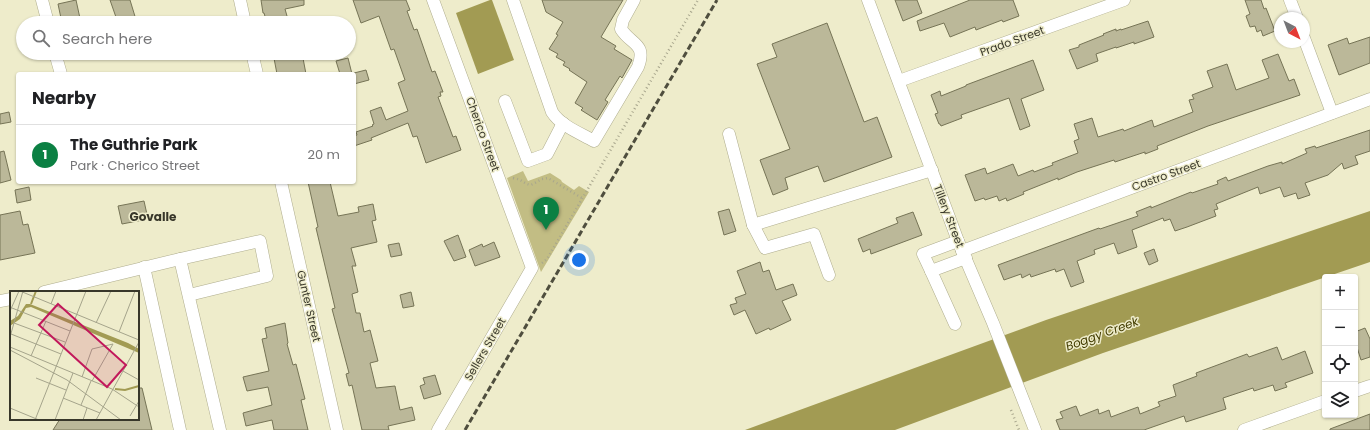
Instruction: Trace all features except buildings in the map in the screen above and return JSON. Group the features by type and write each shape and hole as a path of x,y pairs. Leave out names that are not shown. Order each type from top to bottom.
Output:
{"street":[{"path":"42,0 46,16"},
{"path":"240,0 243,16"},
{"name":"Cherico Street","path":"433,0 532,268"},
{"path":"513,0 549,106 556,118 562,123 594,141 640,60 641,52 639,46 627,37 621,29 623,20 634,0"},
{"name":"Tillery Street","path":"868,0 962,250 993,323 1035,430"},
{"name":"Prado Street","path":"899,81 1124,0"},
{"path":"1290,0 1295,12"},
{"path":"1308,48 1332,113"},
{"path":"57,60 60,72"},
{"path":"254,60 257,72"},
{"name":"Castro Street","path":"962,250 1370,99"},
{"path":"505,101 528,161 547,154 562,123"},
{"path":"729,134 753,225 765,248 814,234 829,275"},
{"path":"753,225 932,170"},
{"name":"Gunter Street","path":"281,184 337,430"},
{"path":"48,291 144,267 260,241 267,276 189,294"},
{"path":"955,324 923,254 962,250"},
{"path":"931,272 962,250"},
{"path":"180,259 220,430"},
{"path":"144,267 180,430"},
{"name":"Sellers Street","path":"438,430 532,268"},
{"path":"0,301 10,299"},
{"path":"1358,390 1370,386"},
{"path":"1244,430 1322,403"}],"path":[{"path":"532,268 547,259 698,0"},
{"path":"513,178 520,179 526,184 531,185 542,179 548,178 582,198"},
{"path":"1011,410 1019,430"}],"shaded area":[{"path":"523,171 528,181 550,173 574,190 579,186 589,192 541,272 507,178"}],"water":[{"path":"492,0 514,60 478,74 456,13"},
{"name":"Boggy Creek","path":"1370,211 1370,262 1335,274 1322,274 1322,278 1103,353 895,430 745,430 1046,320"}],"railway":[{"path":"465,430 717,0"}],"place":[{"name":"The Guthrie Park","path":"546,230"}],"district":[{"name":"Govalle","path":"153,217"}]}
